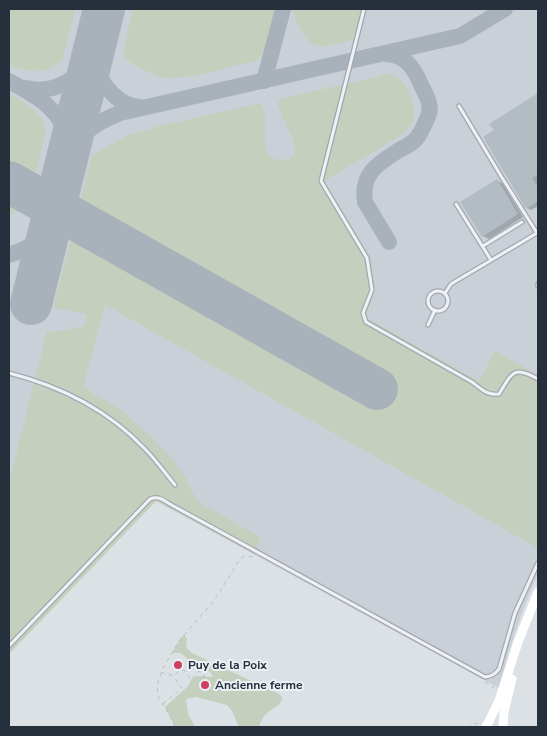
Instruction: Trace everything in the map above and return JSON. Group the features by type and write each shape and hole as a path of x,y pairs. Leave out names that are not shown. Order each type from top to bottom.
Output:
{"main road":[{"path":"486,727 499,701 518,642 538,592"},
{"path":"503,727 504,712 525,626"}],"lane":[{"path":"364,9 321,181 367,258 372,290 363,313 366,322 472,382 484,392 493,395 500,394 511,375 516,372 524,371 538,379"},
{"path":"445,293 451,284 538,232 501,176 459,106"},
{"path":"456,204 491,260"},
{"path":"482,246 522,222"},
{"path":"437,291 445,293 448,300 447,307 441,311 435,310 430,306 428,303 431,294 437,291"},
{"path":"428,324 435,310"},
{"path":"9,372 68,393 100,411 126,431 146,450 174,485"},
{"path":"9,646 150,499 154,498 161,498 485,677 495,674 499,669 515,613 538,563"}],"path":[{"path":"175,727 157,695 161,672 179,641 213,602 240,559 245,556 256,557"},
{"path":"174,676 183,670 186,671 191,680 199,671 204,674 206,686"},
{"path":"161,672 174,676 182,688 163,704"}],"shaded area":[{"path":"9,9 538,9 538,574 523,610 499,688 156,501 9,654"}],"green space":[{"path":"9,9 76,9 62,60 49,69 36,71 9,65"},
{"path":"133,9 276,9 267,42 258,60 200,75 172,78 161,77 135,66 126,59 123,52"},
{"path":"293,9 367,9 359,39 320,46 309,41 301,32"},
{"path":"385,73 392,74 398,78 408,90 414,112 412,123 402,135 324,181 370,256 375,285 367,318 479,381 495,351 538,375 538,548 105,305 83,387 125,413 158,444 174,461 199,502 260,537 255,554 156,501 9,654 9,483 47,331 54,332 84,326 87,314 53,308 92,155 128,135 260,103 264,111 266,149 270,156 278,160 290,159 294,154 295,147 277,104 280,99 380,76"},
{"path":"9,93 36,111 43,121 45,132 25,207 9,216"},
{"path":"184,634 187,639 186,647 192,653 282,697 280,703 265,715 259,727 239,727 232,711 227,705 196,697 186,699 188,714 195,727 175,727 165,707 196,676 213,677 210,672 190,661 181,653 172,653"}],"building":[{"path":"538,93 538,175 532,178 538,187 538,201 526,209 483,137 494,130 489,124"},
{"path":"497,179 518,214 482,237 460,202"}],"taxiway":[{"path":"264,81 283,9"},
{"path":"65,168 75,147 85,133 99,123 120,113 460,36 505,9"},
{"path":"26,88 36,90 56,87 73,78 87,64 92,55 99,32"},
{"path":"97,46 97,66 107,88 126,103 141,107"},
{"path":"386,54 397,56 406,61 415,73 430,108 427,119 416,139 379,164 373,170 366,183 364,192 365,202 389,242"},
{"path":"9,81 46,104 60,120 67,141 65,161"},
{"path":"9,255 32,245 45,229 53,213"}],"runway":[{"path":"31,304 104,9"},
{"path":"9,182 377,389"}],"place":[{"name":"Puy de la Poix","path":"178,665"},
{"name":"Ancienne ferme","path":"205,685"}]}
